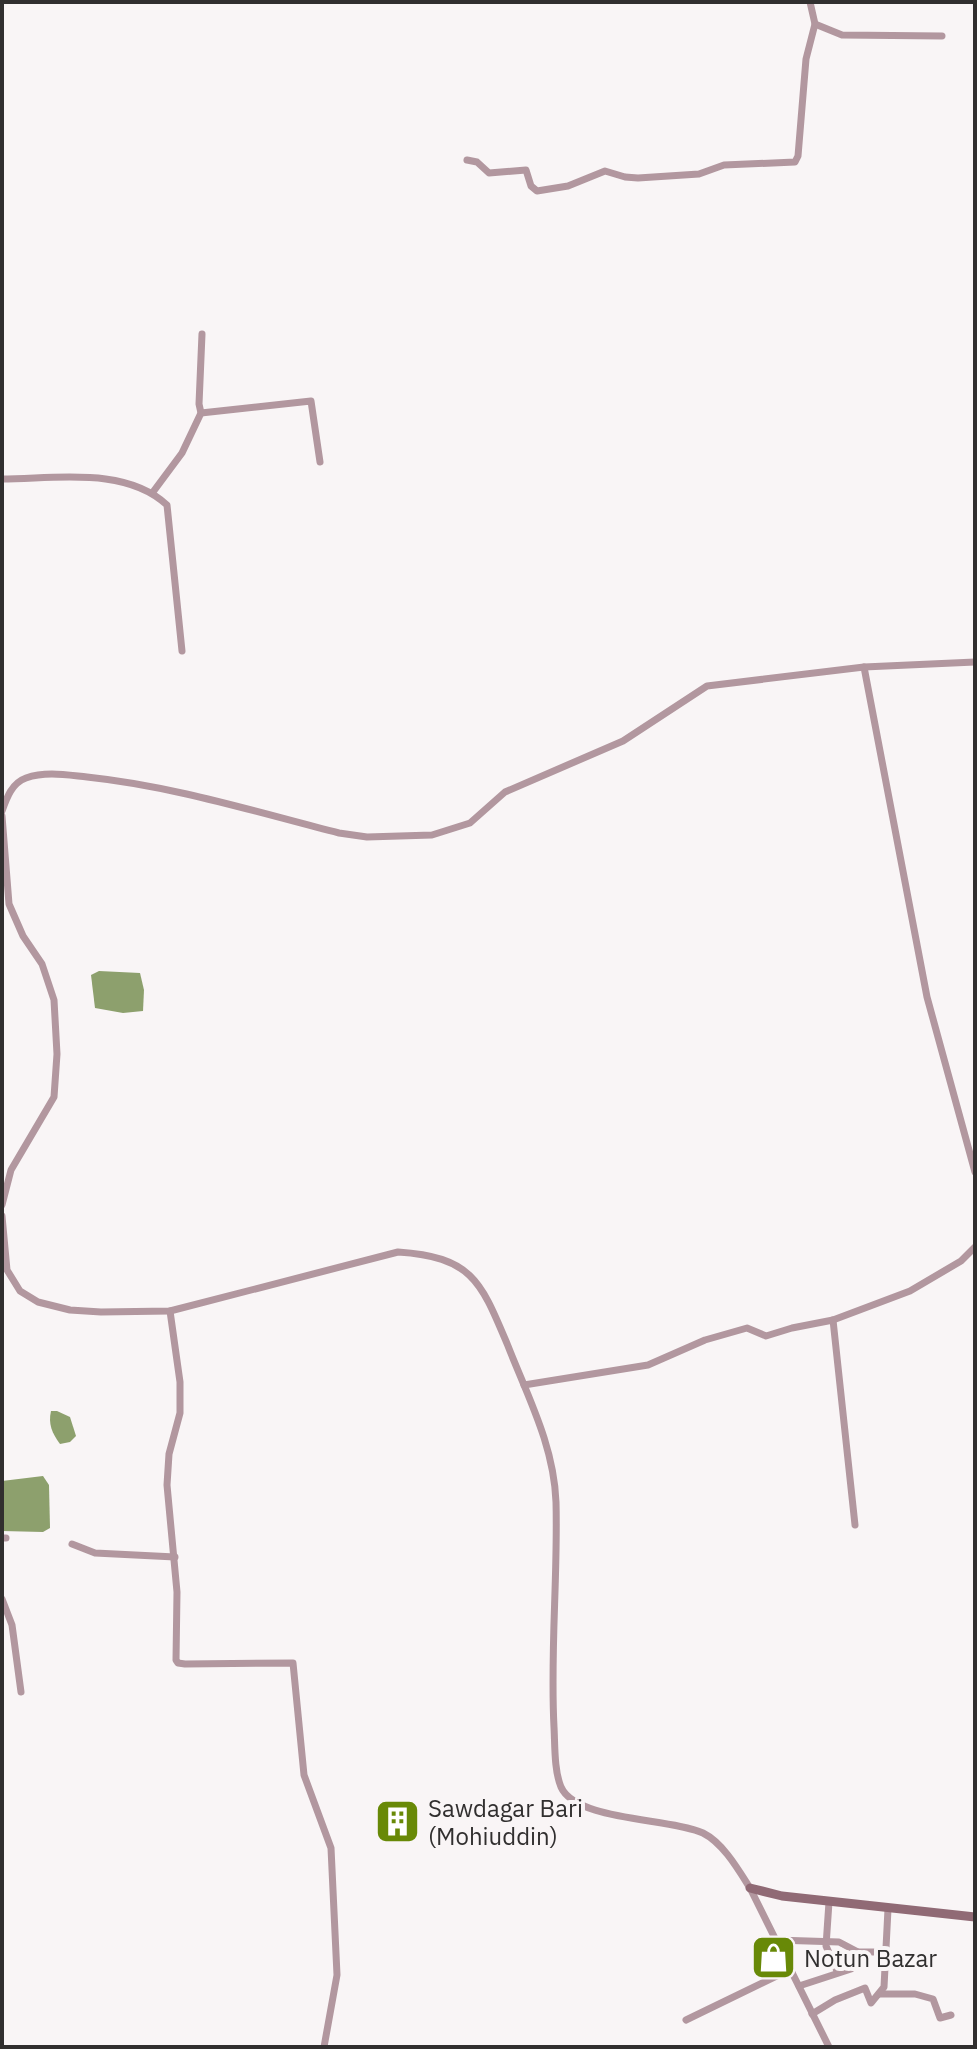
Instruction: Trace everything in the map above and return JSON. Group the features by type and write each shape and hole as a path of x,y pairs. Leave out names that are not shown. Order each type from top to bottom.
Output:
{"street":[{"path":"467,160 477,162 489,173 526,170 531,186 537,191 568,186 605,171 625,177 688,175 724,165 797,161 806,59 815,24 810,2"},
{"path":"815,24 842,35 942,36"},
{"path":"153,492 182,453 201,413 202,334"},
{"path":"201,413 311,401 320,462"},
{"path":"2,479 112,479 153,492 167,505 182,651"},
{"path":"2,1205 11,1170 54,1097 57,1027 54,1000 42,964 23,936 9,904 2,813 8,792 23,779 46,774 118,780 353,835 432,835 470,823 505,792 623,741 707,686 864,667 975,662"},
{"path":"864,667 927,997 975,1172"},
{"path":"2,1165 11,1170"},
{"path":"2,1216 7,1270 20,1291 38,1302 70,1310 170,1311 398,1252 429,1254 457,1264 472,1276 488,1298 546,1439 556,1501 552,1686 556,1751 562,1787 574,1802 601,1811 703,1833 713,1840 735,1864 750,1888 829,2047"},
{"path":"524,1385 648,1365 705,1340 747,1328 766,1336 833,1320 910,1291 961,1261 975,1247"},
{"path":"170,1311 180,1382 180,1413 169,1454 167,1485 175,1557 176,1660 178,1663 293,1663 304,1775 331,1848 337,1975 324,2047"},
{"path":"833,1320 855,1525"},
{"path":"72,1544 95,1553 175,1557"},
{"path":"2,1599 12,1625 21,1692"},
{"path":"750,1888 782,1896 975,1917"},
{"path":"829,1902 827,1952 837,1971"},
{"path":"812,2014 835,2000 865,1988 871,2003 879,1994 884,1987 888,1909"},
{"path":"776,1940 826,1941 845,1944 858,1952 885,1952"},
{"path":"799,1986 854,1967 858,1952"},
{"path":"686,2020 791,1969"},
{"path":"879,1994 923,1995 933,1999 940,2018 951,2015"}],"shaded area":[{"path":"99,971 140,973 144,990 143,1011 123,1013 95,1008 91,975"},
{"path":"51,1411 70,1417 76,1436 70,1442 60,1444 57,1440 50,1424"},
{"path":"43,1476 49,1485 50,1528 43,1532 2,1531 2,1481"}],"place":[{"name":"Sawdagar Bari (Mohiuddin)","path":"397,1822"},
{"name":"Notun Bazar","path":"773,1958"}]}
